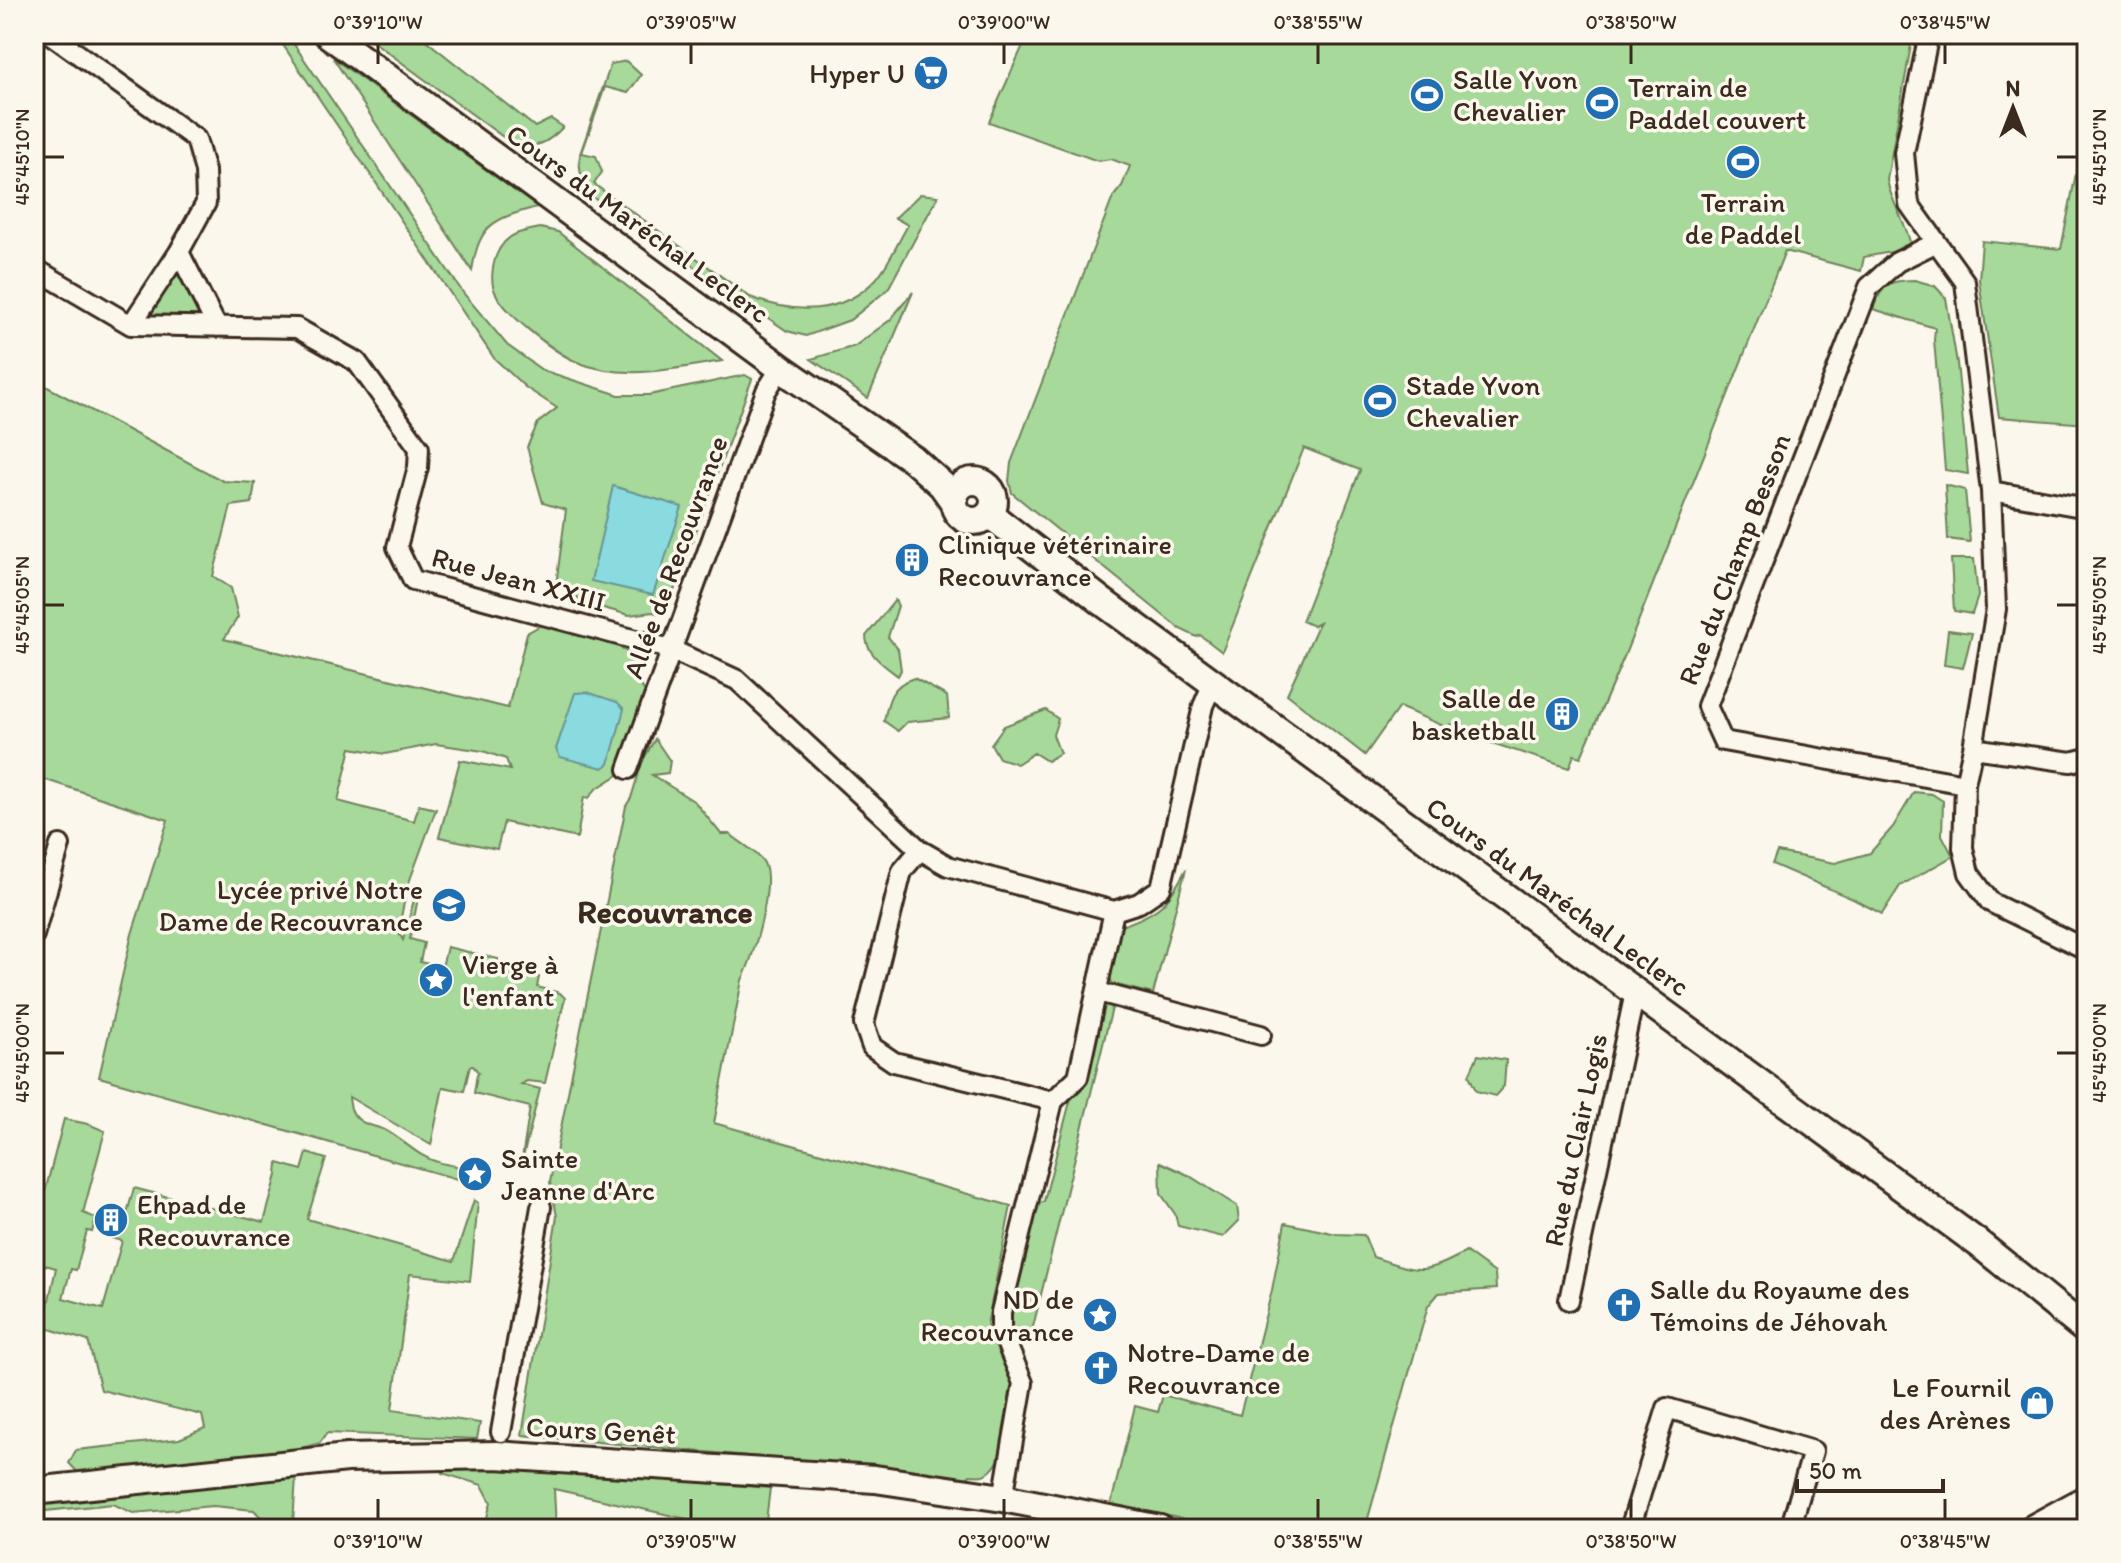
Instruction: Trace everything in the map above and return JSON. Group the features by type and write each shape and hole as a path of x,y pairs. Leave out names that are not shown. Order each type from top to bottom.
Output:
{"main road":[{"name":"Cours du Maréchal Leclerc","path":"328,34 781,368 961,492 959,514 971,521 989,514 1213,683 1978,1243 2087,1331"},
{"path":"1978,1243 2087,1310"},
{"name":"Cours Genêt","path":"34,1491 347,1458 496,1455 875,1479 1003,1498 1160,1529"},
{"path":"2032,1529 2083,1499"}],"street":[{"path":"50,34 196,139 205,171 206,203 179,252 131,325"},
{"path":"1929,34 1904,153 1909,204 1965,282 1991,491 1996,609 1965,784 1963,848 1969,873 1990,902 2087,950"},
{"name":"Rue du Champ Besson","path":"1935,243 1897,262 1869,287 1707,706 1723,741 1965,784"},
{"path":"179,252 217,327"},
{"name":"Rue Jean XXIII","path":"34,268 131,325 297,328 357,362 419,448 418,467 397,547 413,580 670,649 737,680 920,850 948,866 1114,911"},
{"name":"Allée de Recouvrance","path":"628,769 766,391 781,368"},
{"path":"1991,491 2087,508"},
{"path":"1003,1498 1023,1383 1001,1330 1001,1312 1053,1101 1078,1077 1114,911 1139,903 1161,888 1200,716 1213,683"},
{"path":"1973,748 2071,762 2087,758"},
{"path":"34,935 60,845"},
{"path":"920,850 902,871 864,1024 872,1047 894,1062 1053,1101"},
{"path":"1098,992 1261,1035"},
{"name":"Rue du Clair Logis","path":"1569,1300 1633,1002 1638,994"},
{"path":"501,1432 541,1207"},
{"path":"1630,1529 1667,1408 1813,1451 1790,1529"}],"green space":[{"path":"267,34 285,34 289,37 464,294 507,345 542,370 619,395 649,395 745,375 752,379 665,615 653,612 629,615 581,602 572,590 556,585 566,510 543,503 527,447 538,423 557,408 525,387 494,358 283,45"},
{"path":"363,34 418,34 535,127 551,119 563,127 541,144 514,145"},
{"name":"Stade Yvon Chevalier","path":"1028,34 1913,34 1887,180 1910,242 1902,250 1864,257 1861,271 1785,251 1624,657 1581,757 1574,755 1569,768 1492,743 1450,724 1448,728 1399,707 1365,755 1287,694 1319,623 1313,626 1302,621 1360,470 1304,448 1222,652 1200,635 1197,637 1180,629 1012,493 1009,481 1011,463 1113,197 1122,186 1130,166 1111,159 1098,161 989,122"},
{"path":"333,58 537,207 509,215 491,226 479,243 472,271"},
{"path":"626,61 641,75 628,93 605,87 582,153 596,156 602,172 594,184 750,297 800,309 833,305 863,291 881,273 908,225 895,218 920,194 938,196 888,289 850,320 806,336 787,331 595,199 582,178 580,154 611,64"},
{"path":"2086,123 2087,424 1999,417 1979,280 1982,241 2061,249"},
{"path":"540,228 558,232 722,361 649,372 612,371 577,362 555,350 505,307 497,296 492,278 496,256 504,243 516,234"},
{"path":"180,275 203,316 201,322 151,321 149,316 174,276"},
{"path":"1915,280 1935,286 1946,298 1957,363 1968,474 1945,470 1935,328 1873,309 1887,285"},
{"path":"913,292 868,398 811,359 855,346 890,320"},
{"path":"40,383 223,481 255,483 252,503 231,506 213,576 231,588 238,617 224,639 508,708 527,633 543,624 604,639 635,659 635,679 649,696 618,775 596,789 589,798 584,797 577,838 504,822 497,849 439,837 460,760 510,770 506,759 483,751 436,744 385,754 351,748 338,801 414,821 419,805 436,809 407,888 398,932 403,940 417,889 419,893 410,939 424,943 420,962 442,967 447,947 498,959 497,967 539,977 537,987 560,993 565,998 545,1083 527,1081 521,1084 540,1089 521,1165 530,1107 474,1093 479,1073 473,1066 470,1066 464,1091 443,1087 431,1145 349,1097 352,1112 361,1121 387,1131 426,1157 471,1170 487,1179 478,1185 99,1077 132,934 168,820 34,776 34,384"},
{"path":"1945,485 1965,490 1970,542 1948,539"},
{"path":"1951,559 1974,559 1978,596 1972,614 1954,611"},
{"path":"895,600 898,606 888,637 898,649 901,670 898,676 873,654 866,636"},
{"path":"1948,630 1972,633 1963,668 1944,665"},
{"path":"914,678 947,696 949,718 907,722 898,731 884,721 887,706 895,689"},
{"path":"1046,710 1058,719 1053,735 1060,753 1047,761 1034,753 1017,764 999,758 991,744 1004,726"},
{"path":"655,739 670,761 668,773 652,775 695,802 721,834 730,834 753,851 764,863 767,874 765,904 752,956 742,980 714,1123 1011,1206 987,1325 1015,1376 1005,1442 995,1466 986,1474 970,1475 965,1480 802,1461 522,1435 557,1216 550,1182 626,806 642,762"},
{"path":"1914,792 1932,794 1943,801 1942,835 1953,856 1900,886 1882,914 1772,864 1777,852 1835,863 1870,853 1893,827"},
{"path":"1186,869 1153,994 1113,984 1108,975 1121,926 1145,917 1161,906"},
{"path":"1107,1003 1113,1004 1030,1339 1015,1335 1009,1317 1031,1209 1044,1201 1073,1090 1099,1009"},
{"path":"1478,1055 1506,1060 1504,1086 1495,1096 1476,1091 1469,1075"},
{"path":"64,1119 105,1131 83,1213 96,1218 92,1232 87,1231 76,1270 71,1269 63,1298 103,1309 122,1241 112,1238 116,1222 124,1224 134,1188 264,1222 278,1163 302,1170 307,1153 326,1159 307,1219 454,1261 474,1200 478,1203 470,1281 410,1274 392,1410 480,1423 477,1439 327,1433 320,1443 276,1455 81,1476 69,1463 76,1450 179,1439 205,1428 202,1415 101,1390 88,1341 43,1327 56,1268 34,1262 34,1234"},
{"path":"1160,1162 1188,1175 1237,1206 1239,1221 1223,1237 1178,1226 1175,1214 1161,1194"},
{"path":"1285,1223 1337,1234 1364,1235 1373,1257 1401,1266 1429,1268 1466,1252 1495,1273 1496,1289 1439,1293 1428,1306 1365,1529 1231,1529 1111,1504 1135,1406 1158,1412 1163,1395 1240,1415 1272,1290"},
{"path":"446,1465 770,1488 765,1529 680,1529 686,1527 687,1519 554,1489 556,1529 484,1529 491,1502 482,1485 442,1473"},
{"path":"296,1478 293,1523 337,1522 338,1528 362,1529 272,1529 254,1510 213,1506 133,1513 113,1504 36,1512 34,1523 34,1504 135,1490"}],"water":[{"path":"613,486 682,507 653,595 591,581"},
{"path":"587,692 617,702 624,709 609,764 603,768 560,757 556,749 575,693"}],"place":[{"name":"Hyper U","path":"931,73"},
{"name":"Salle Yvon Chevalier","path":"1427,95"},
{"name":"Terrain de Paddel couvert","path":"1602,103"},
{"name":"Terrain de Paddel","path":"1743,162"},
{"name":"Stade Yvon Chevalier","path":"1380,401"},
{"name":"Clinique vétérinaire Recouvrance","path":"912,560"},
{"name":"Salle de basketball","path":"1562,714"},
{"name":"Lycée privé Notre Dame de Recouvrance","path":"449,905"},
{"name":"Vierge à l'enfant","path":"436,980"},
{"name":"Sainte Jeanne d'Arc","path":"475,1174"},
{"name":"Ehpad de Recouvrance","path":"111,1220"},
{"name":"Salle du Royaume des Témoins de Jéhovah","path":"1624,1305"},
{"name":"ND de Recouvrance","path":"1100,1315"},
{"name":"Notre-Dame de Recouvrance","path":"1101,1368"},
{"name":"Le Fournil des Arènes","path":"2037,1403"}],"district":[{"name":"Recouvrance","path":"665,912"}]}
